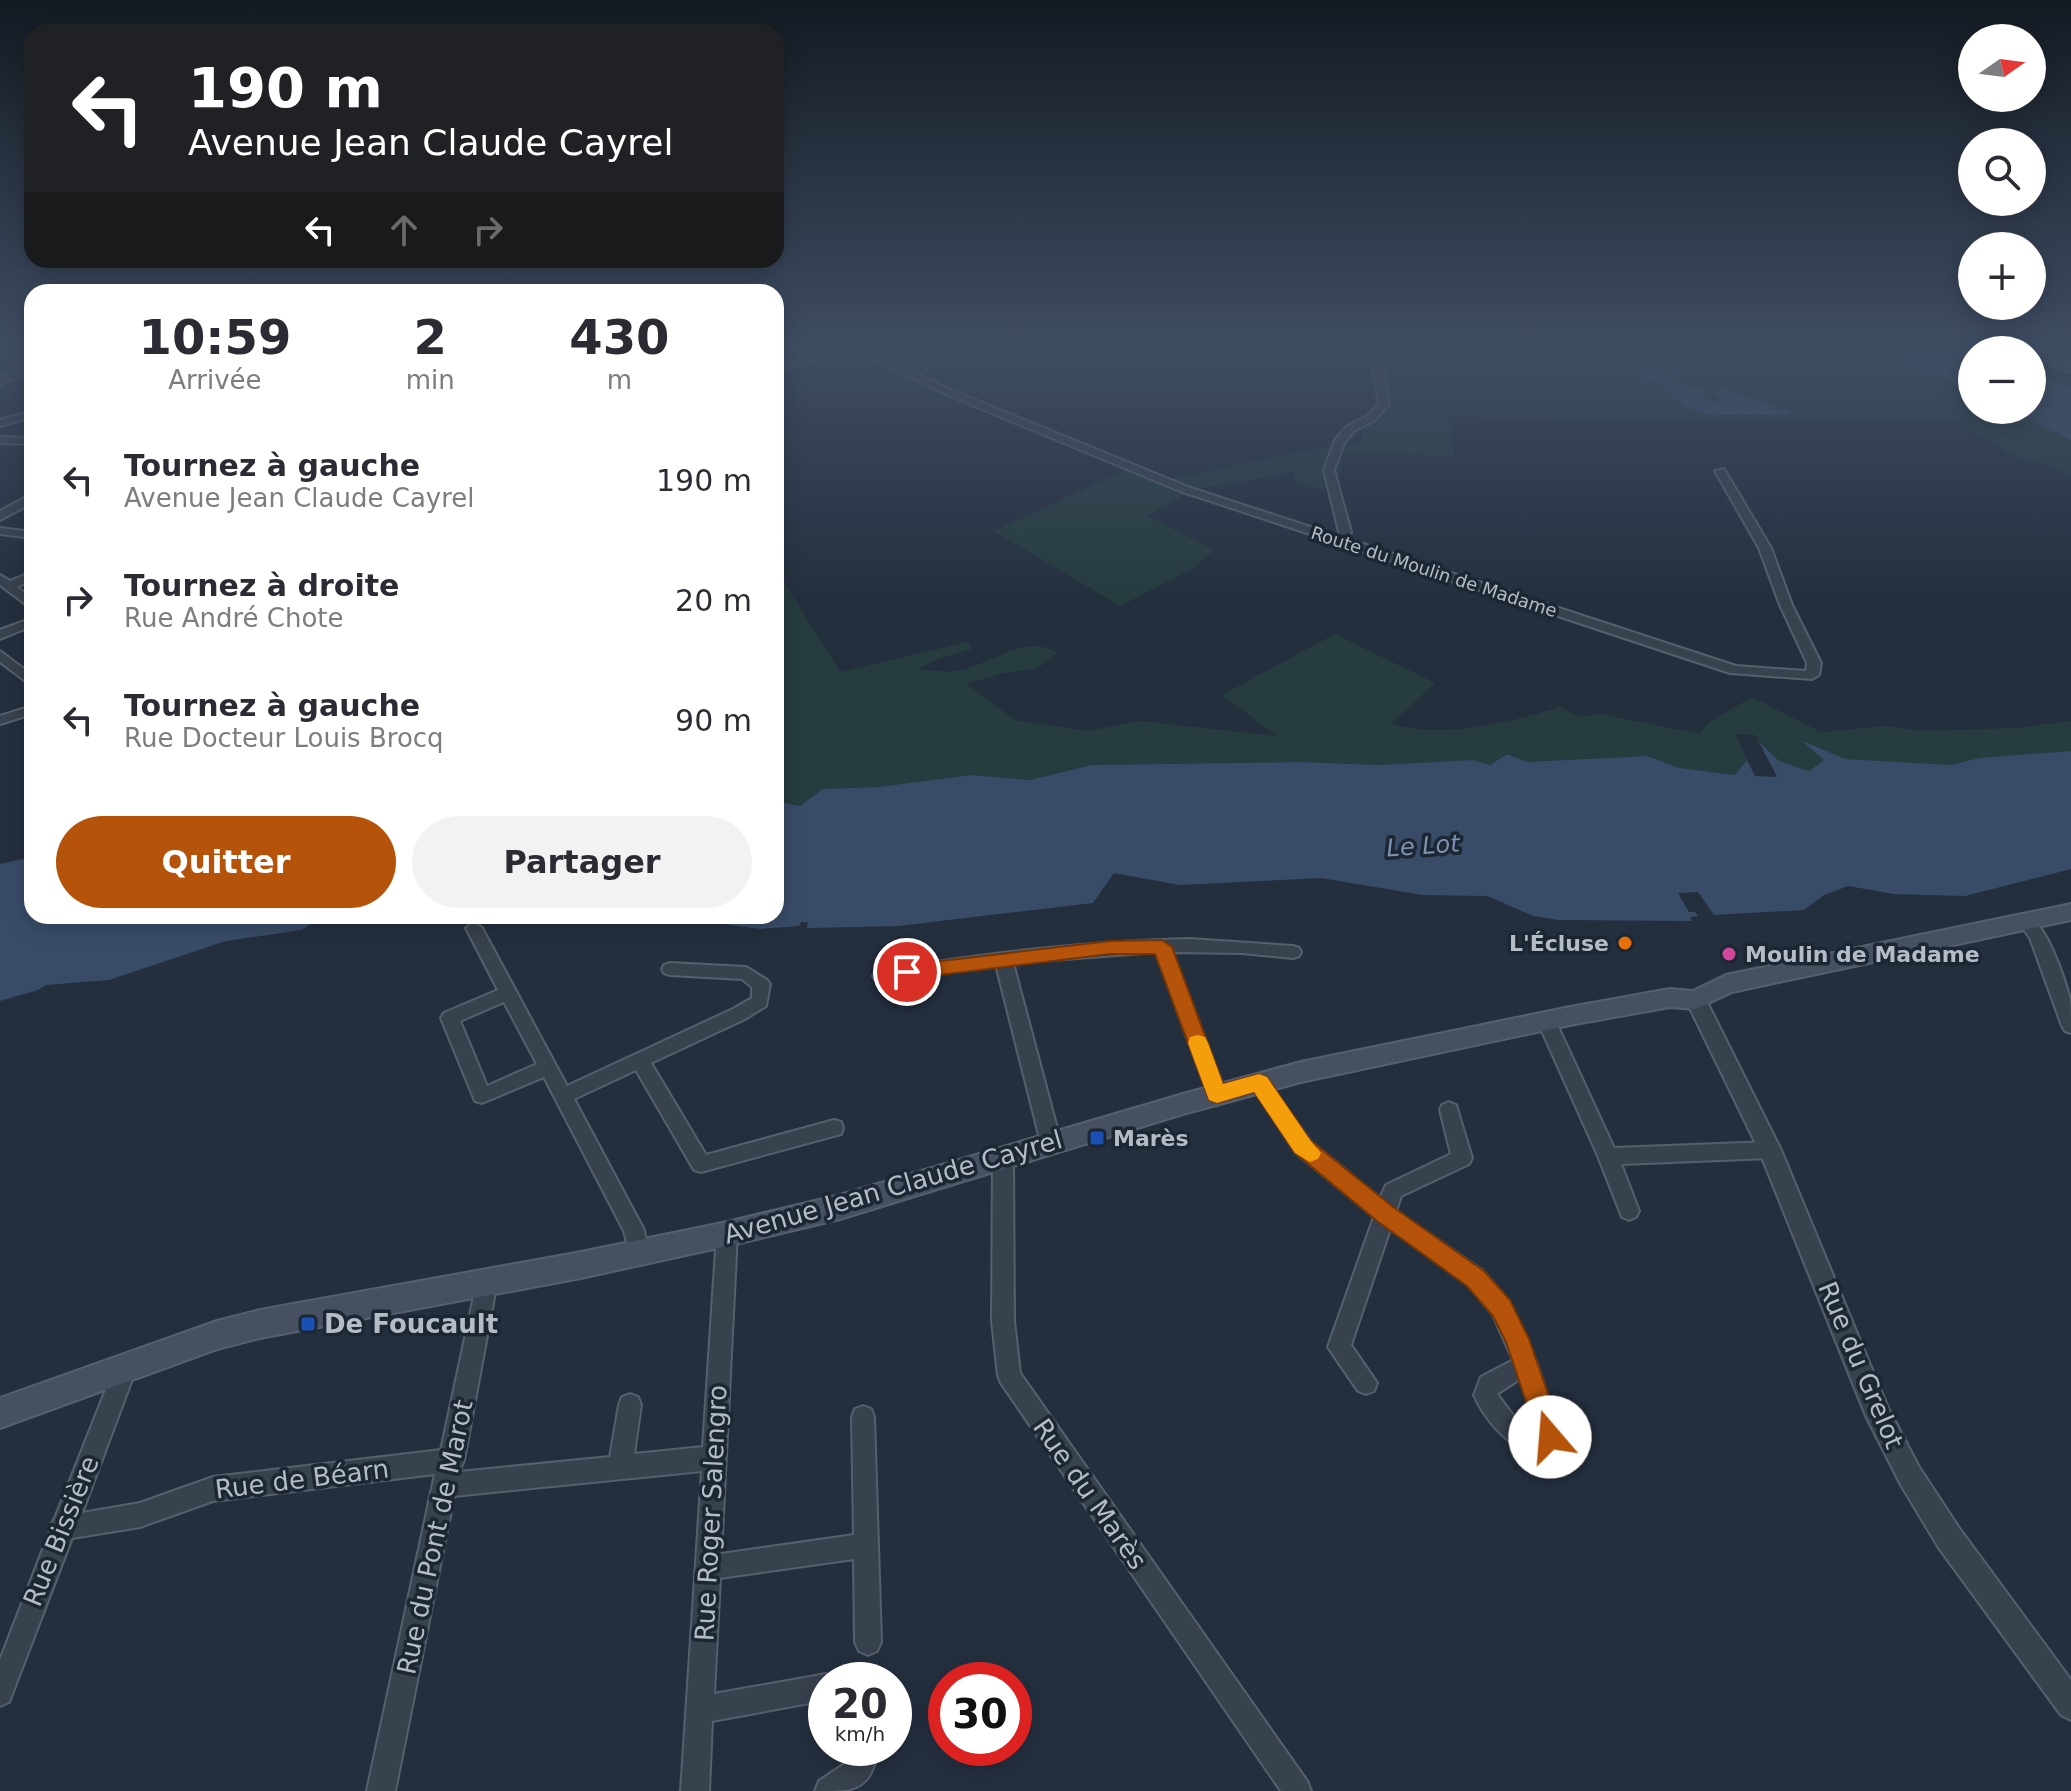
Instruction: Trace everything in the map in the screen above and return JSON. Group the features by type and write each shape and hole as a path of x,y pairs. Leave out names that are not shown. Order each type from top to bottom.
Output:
{"main road":[{"path":"1696,1000 1726,984 2071,912"},
{"name":"Avenue Jean Claude Cayrel","path":"0,1413 217,1335 260,1324 638,1252 840,1207 1259,1083 1546,1020 1670,998 1696,1000"}],"street":[{"name":"Route du Moulin de Madame","path":"1047,433 1184,489 1735,670 1812,675 1814,663 1786,605 1765,548 1720,471"},
{"path":"1341,542 1345,532 1329,470 1339,442 1347,433"},
{"path":"0,440 24,441"},
{"path":"0,454 19,441"},
{"path":"2,514 24,502"},
{"path":"0,531 24,534"},
{"path":"4,582 24,578"},
{"path":"4,582 24,598"},
{"path":"0,635 24,625"},
{"path":"0,655 24,675"},
{"path":"0,720 24,712"},
{"path":"2026,921 2038,936 2071,1026"},
{"path":"474,928 634,1230 638,1252"},
{"path":"882,976 1110,948 1249,946 1293,952"},
{"path":"1162,947 1217,1094"},
{"path":"1003,959 1051,1143"},
{"path":"563,1096 739,1014 760,1001 761,984 746,973 670,969"},
{"path":"509,993 450,1018 482,1096 548,1067"},
{"name":"Rue du Grelot","path":"1696,1000 1770,1150 1879,1416 1910,1476 1949,1538 2071,1705"},
{"path":"1546,1020 1608,1156 1629,1211"},
{"path":"640,1060 701,1164 834,1128"},
{"path":"1259,1083 1303,1147 1385,1214 1476,1278 1501,1308 1526,1364"},
{"path":"1366,1383 1339,1347 1393,1191 1462,1158 1449,1110"},
{"path":"1608,1156 1770,1150"},
{"name":"Rue du Marès","path":"1003,1158 1003,1321 1009,1376 1297,1791"},
{"name":"Rue Roger Salengro","path":"695,1791 727,1234"},
{"name":"Rue du Pont de Marot","path":"381,1791 487,1282"},
{"name":"Rue Bissière","path":"0,1693 61,1528 120,1382 122,1369"},
{"path":"620,1468 630,1405"},
{"path":"863,1417 868,1642"},
{"path":"447,1485 713,1458"},
{"name":"Rue de Béarn","path":"61,1528 140,1515 213,1489 452,1460"},
{"path":"707,1568 866,1545"},
{"path":"700,1710 808,1690"},
{"path":"829,1791 862,1766"}],"green space":[{"path":"1362,433 1452,433 1454,456 1343,453 1340,475 1324,489 1294,483 1295,472 1196,489 1147,516 1214,550 1192,569 1120,606 994,531 1125,470 1174,478 1311,450 1359,445"},
{"path":"1976,433 2056,433 2071,440 2071,477 2048,464 2016,458"},
{"path":"784,582 840,672 968,642 972,649 937,659 919,669 956,671 1032,646 1057,653 1037,669 1003,673 966,684 1015,720 1087,731 1141,721 1277,736 1222,695 1335,634 1435,683 1391,724 1411,728 1476,727 1560,707 1580,717 1599,714 1699,734 1710,722 1752,697 1821,732 1885,726 1924,731 2017,728 2071,721 2071,751 1979,758 1951,765 1845,759 1804,741 1824,760 1809,771 1779,761 1755,735 1735,734 1747,760 1735,775 1680,768 1647,756 1527,762 1507,754 1490,765 1473,760 1379,765 1299,762 1092,765 1030,780 971,775 878,787 824,789 800,806 784,803"}],"water":[{"path":"2056,433 2071,433 2071,440"},
{"name":"Le Lot","path":"1758,740 1779,761 1809,771 1824,760 1801,740 1845,759 1951,765 1979,758 2071,751 2071,869 1965,896 1894,894 1848,886 1824,895 1804,910 1714,915 1698,892 1678,893 1689,912 1695,912 1698,916 1690,917 1692,921 1559,920 1533,916 1488,896 1423,895 1321,878 1180,885 1114,873 1093,903 898,926 807,928 808,922 801,922 799,926 760,929 723,924 784,924 784,803 800,806 823,789 878,787 971,775 1030,780 1092,765 1299,762 1379,765 1473,760 1490,765 1507,754 1527,762 1647,756 1680,768 1735,775 1747,760 1755,776 1777,777"},
{"path":"24,859 24,924 311,924 301,930 226,941 109,980 46,985 0,1001 0,864"}],"slow traffic":[{"path":"1198,1043 1217,1094 1259,1083 1310,1153"}],"place":[{"name":"L'Écluse","path":"1625,943"},
{"name":"Moulin de Madame","path":"1729,954"},
{"name":"Marès","path":"1097,1138"},
{"name":"De Foucault","path":"308,1324"}],"route":[{"path":"907,972 1110,948 1162,947 1217,1094 1259,1083 1303,1147 1385,1214 1476,1278 1501,1308 1517,1339 1550,1437"}]}
